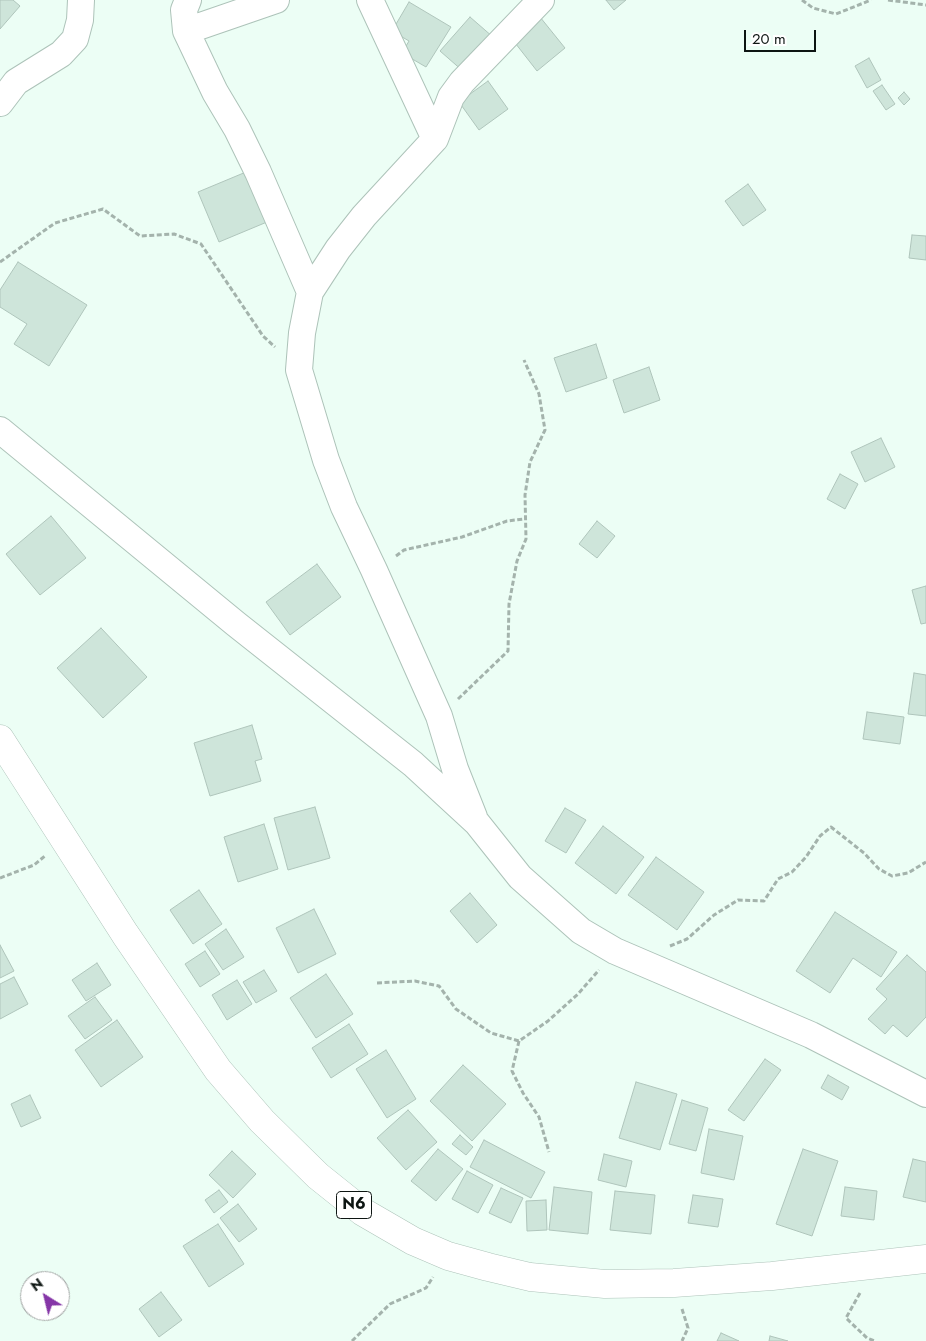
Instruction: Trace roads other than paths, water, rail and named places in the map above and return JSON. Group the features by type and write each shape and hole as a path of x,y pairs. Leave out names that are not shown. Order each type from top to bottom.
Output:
{"highway":[{"name":"N6","path":"0,739 64,841 172,1005 218,1070 262,1121 318,1176 363,1212 413,1241 448,1256 530,1277 605,1284 674,1283 772,1276 926,1259"}],"street":[{"path":"0,103 16,82 61,54 75,39 80,20 81,0"},
{"path":"188,0 184,10 186,31 215,92 237,129 258,172 310,292"},
{"path":"186,31 276,0"},
{"path":"370,0 435,139"},
{"path":"477,822 455,768 439,716 344,506 326,460 299,370 302,333 310,292 338,249 364,216 435,139 451,97 462,82 541,0"},
{"path":"0,430 236,624 413,764 477,822 520,877 581,932 615,951 811,1034 926,1094"}]}
